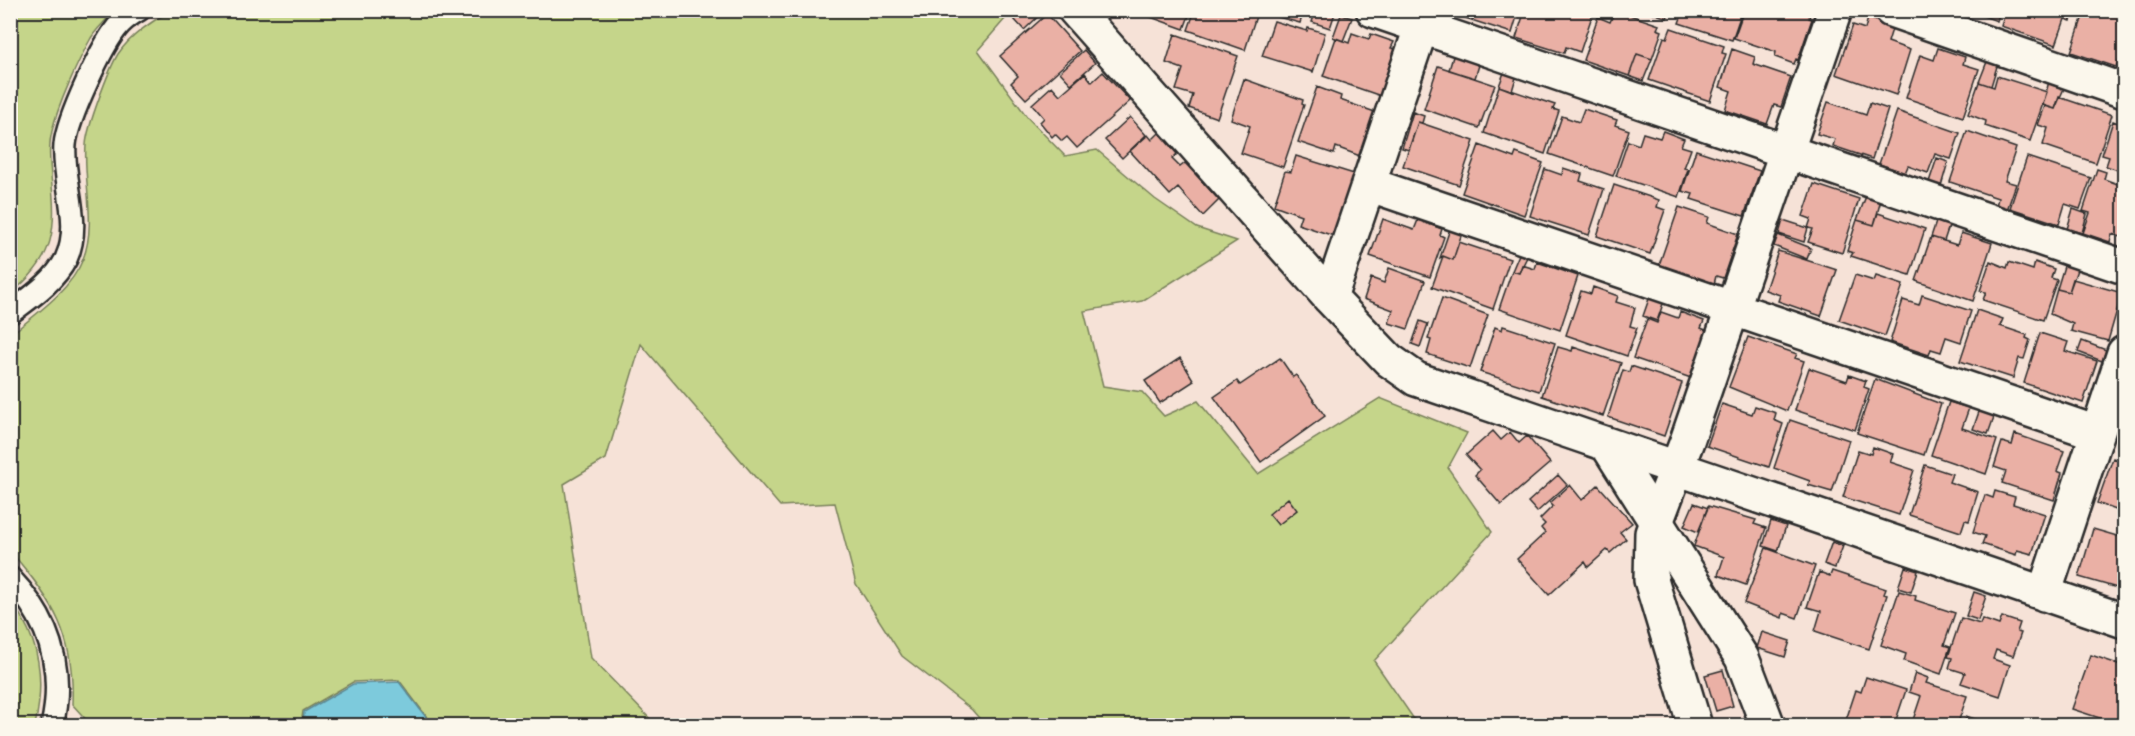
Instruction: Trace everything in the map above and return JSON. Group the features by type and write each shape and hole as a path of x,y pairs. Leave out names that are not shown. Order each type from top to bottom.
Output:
{"street":[{"path":"1075,10 1330,298 1389,360 1416,379 2124,621"},
{"path":"1373,10 1425,19 1787,152 2124,267"},
{"path":"1695,726 1651,580 1652,533 1733,309 1835,10"},
{"path":"1891,10 2124,90"},
{"path":"1330,298 1425,19"},
{"path":"1368,184 2097,433"},
{"path":"2044,594 2124,353"},
{"path":"1608,446 1742,658 1768,726"}],"lane":[{"path":"10,313 40,290 56,274 66,257 71,237 72,213 65,145 71,122 109,39 120,24 139,10"},
{"path":"10,578 26,594 49,635 57,684 52,726"}],"green space":[{"path":"11,10 115,11 91,38 59,109 52,131 50,159 53,227 50,242 37,268 11,293"},
{"path":"171,11 1012,11 978,50 1028,118 1065,156 1097,150 1155,199 1197,228 1237,241 1142,301 1084,311 1103,386 1142,392 1164,416 1198,401 1258,474 1380,398 1467,433 1448,468 1492,532 1374,661 1418,725 985,725 972,710 902,656 856,584 835,503 780,506 641,344 606,459 564,484 591,658 656,725 433,725 399,680 353,682 303,711 301,725 91,725 72,704 70,659 59,621 39,587 11,552 10,335 52,301 70,281 83,259 89,231 86,145 99,98 114,61 123,47 142,29"},
{"path":"10,601 28,629 38,660 40,692 35,725 11,725"}],"water":[{"path":"399,682 432,725 303,725 304,712 353,684"}],"building":[{"path":"1023,10 1045,10 1024,30 1014,19"},
{"path":"1131,10 1191,10 1184,29"},
{"path":"1195,10 1258,10 1245,50 1188,30"},
{"path":"1280,10 1304,10 1300,23 1278,17"},
{"path":"1316,10 1336,10 1330,28 1312,22"},
{"path":"1464,10 1519,10 1512,33 1462,17"},
{"path":"1525,10 1594,10 1580,52 1566,47 1564,53 1516,38"},
{"path":"1645,10 1670,10 1667,18"},
{"path":"1684,10 1742,11 1732,40 1679,23"},
{"path":"1744,10 1811,10 1809,18 1812,19 1798,60 1796,59 1794,64 1775,57 1776,52 1734,38"},
{"path":"1967,10 2000,10 1997,21"},
{"path":"2006,10 2074,10 2071,21 2065,19 2056,45 2001,26"},
{"path":"2085,10 2115,10 2124,14 2124,62 2119,60 2116,67 2071,52"},
{"path":"1618,11 1659,25 1657,29 1662,31 1652,59 1637,54 1629,76 1583,60 1598,17 1610,22 1614,13 1617,14"},
{"path":"1047,14 1080,51 1026,99 1011,83 1018,76 1000,56"},
{"path":"1341,15 1352,18 1343,41 1333,37"},
{"path":"1868,18 1893,26 1888,42 1910,50 1896,95 1836,74 1853,25 1865,29"},
{"path":"1274,21 1307,31 1308,28 1325,33 1313,72 1262,56"},
{"path":"1671,28 1724,46 1722,53 1726,54 1710,101 1649,80 1664,37 1667,38"},
{"path":"1352,33 1369,39 1371,34 1394,42 1391,48 1396,49 1381,96 1323,76 1336,38 1349,43"},
{"path":"1175,34 1238,56 1217,118 1189,108 1193,95 1176,90 1183,69 1166,63"},
{"path":"1938,48 1965,57 1963,64 1979,69 1963,117 1906,98 1920,55 1934,60"},
{"path":"1732,49 1755,57 1753,64 1791,77 1781,107 1774,105 1767,124 1725,110 1731,91 1720,87"},
{"path":"1084,50 1095,63 1071,84 1060,72"},
{"path":"1454,53 1480,62 1475,78 1449,70"},
{"path":"1637,54 1652,59 1643,81 1629,76"},
{"path":"1988,59 1998,63 1991,86 1979,82"},
{"path":"1438,66 1495,85 1479,128 1424,109"},
{"path":"1505,70 1517,74 1512,91 1499,86"},
{"path":"1103,72 1130,101 1077,148 1067,137 1062,141 1055,134 1052,137 1040,122 1044,118 1032,104 1052,86 1060,95 1085,73 1092,82"},
{"path":"1997,76 2047,92 2030,141 1985,126 1986,121 1968,114 1979,82 1994,87"},
{"path":"1244,79 1303,100 1304,105 1283,167 1241,153 1250,126 1231,119"},
{"path":"2049,81 2065,86 2055,109 2043,105"},
{"path":"1499,86 1555,105 1553,109 1559,111 1545,154 1484,133"},
{"path":"1317,87 1341,96 1340,100 1375,112 1360,156 1336,147 1334,154 1298,142"},
{"path":"2059,97 2112,115 2096,163 2043,145 2048,128 2038,125 2045,106 2055,109"},
{"path":"1828,102 1866,115 1870,103 1888,109 1872,159 1833,146 1835,139 1817,134"},
{"path":"1584,109 1617,120 1615,125 1629,130 1613,176 1549,154 1562,116 1579,122"},
{"path":"1897,111 1960,133 1951,159 1935,154 1928,173 1908,166 1905,173 1879,164"},
{"path":"1413,112 1424,116 1422,123 1418,122 1409,150 1402,148"},
{"path":"1130,117 1146,135 1122,158 1105,140"},
{"path":"2113,121 2124,125 2124,172 2106,166 2109,157 2102,155"},
{"path":"1418,122 1474,141 1459,185 1403,166"},
{"path":"1663,131 1684,139 1681,146 1691,149 1684,168 1688,169 1679,197 1616,176 1628,141 1639,145 1643,133 1660,138"},
{"path":"1967,131 2016,148 2005,181 2016,184 2007,210 1996,206 1998,198 1950,182"},
{"path":"1159,133 1177,154 1172,159 1180,167 1185,163 1219,200 1203,216 1178,188 1170,195 1130,151 1148,135 1152,140"},
{"path":"1479,145 1514,158 1516,153 1543,163 1524,215 1462,193"},
{"path":"1696,150 1760,171 1744,216 1691,199 1693,194 1682,191"},
{"path":"1296,156 1354,174 1334,236 1298,224 1301,215 1274,205 1285,171 1291,172"},
{"path":"2027,157 2091,178 2080,209 2065,204 2059,224 2010,208"},
{"path":"1937,158 1948,162 1941,186 1929,182"},
{"path":"1563,168 1582,174 1580,181 1604,189 1589,235 1530,216 1545,169 1562,175"},
{"path":"2097,169 2106,172 2104,179 2123,186 2121,192 2124,193 2124,238 2112,234 2110,242 2083,233 2090,213 2083,211"},
{"path":"1814,184 1859,199 1842,253 1808,242 1813,229 1808,228 1811,219 1803,216"},
{"path":"1614,185 1659,200 1657,207 1665,210 1650,254 1597,236"},
{"path":"1866,196 1881,200 1874,225 1857,220"},
{"path":"1679,207 1709,217 1707,223 1738,234 1723,278 1716,276 1714,284 1659,265"},
{"path":"2073,209 2087,214 2082,233 2067,229"},
{"path":"1878,213 1925,229 1910,275 1851,256 1853,253 1847,251 1857,220 1874,225"},
{"path":"1383,219 1414,230 1418,220 1442,229 1440,235 1444,237 1430,277 1370,256"},
{"path":"1937,219 1950,223 1944,241 1931,237"},
{"path":"1783,220 1808,228 1804,242 1779,234"},
{"path":"1450,229 1462,233 1453,260 1443,256 1440,258"},
{"path":"1961,233 1992,243 1973,301 1916,281 1931,237 1957,245"},
{"path":"1778,235 1811,248 1807,259 1774,246"},
{"path":"1459,242 1510,259 1493,309 1432,287 1443,256 1453,260"},
{"path":"1778,251 1837,270 1821,316 1778,301 1780,295 1765,290"},
{"path":"1520,252 1528,255 1519,273 1512,271"},
{"path":"1990,261 2007,268 2009,262 2033,270 2035,262 2054,269 2051,278 2057,280 2043,320 1983,300 1986,292 1980,291"},
{"path":"1537,262 1578,276 1560,330 1499,309 1512,271 1519,273 1522,265 1535,269"},
{"path":"2065,263 2078,267 2069,292 2057,289"},
{"path":"1389,268 1425,281 1408,329 1389,323 1393,310 1364,299 1371,278 1384,283"},
{"path":"1855,275 1874,281 1876,276 1903,285 1885,336 1839,320"},
{"path":"2073,279 2122,293 2108,341 2071,331 2073,324 2050,314 2057,289 2069,292"},
{"path":"1593,287 1618,296 1616,302 1635,308 1630,326 1637,328 1627,356 1566,335 1581,291 1591,294"},
{"path":"1922,295 1971,311 1961,342 1946,337 1941,352 1931,349 1929,355 1890,342 1903,300 1919,305"},
{"path":"1650,296 1664,301 1657,321 1643,316"},
{"path":"1442,298 1488,315 1470,368 1427,354 1431,340 1428,339"},
{"path":"1977,310 2003,319 2000,326 2027,335 2026,338 2030,340 2024,359 2019,358 2013,378 1960,361"},
{"path":"1661,312 1678,318 1680,312 1704,321 1701,328 1708,331 1691,378 1633,358 1647,319 1657,323"},
{"path":"1420,321 1428,324 1420,347 1412,344"},
{"path":"1503,326 1555,343 1539,391 1480,372 1495,327 1502,330"},
{"path":"2040,333 2068,342 2065,351 2097,361 2083,403 2024,383"},
{"path":"1748,337 1797,354 1795,358 1804,361 1787,411 1729,387"},
{"path":"2082,341 2106,350 2102,361 2078,352"},
{"path":"1558,347 1572,351 1573,347 1621,363 1603,416 1542,396"},
{"path":"1180,358 1194,381 1160,403 1145,381"},
{"path":"1280,358 1293,377 1296,375 1325,416 1261,462 1214,397 1237,381 1240,385"},
{"path":"1631,366 1682,383 1664,436 1608,417 1623,370 1629,372"},
{"path":"1809,368 1847,381 1849,375 1866,381 1864,387 1869,389 1855,430 1795,410"},
{"path":"1875,379 1941,404 1924,455 1857,433"},
{"path":"1949,402 1969,408 1962,428 1997,440 1986,474 1931,455"},
{"path":"1722,404 1752,414 1755,406 1776,413 1774,420 1783,424 1769,467 1707,446"},
{"path":"1980,409 1995,414 1988,434 1973,429"},
{"path":"1790,420 1849,440 1832,492 1808,485 1810,481 1774,468"},
{"path":"1493,431 1501,440 1510,432 1519,443 1527,436 1550,463 1501,505 1475,475 1480,470 1466,455"},
{"path":"2015,434 2064,451 2057,471 2062,473 2054,500 2002,483 2006,471 1994,467 2002,442 2012,445"},
{"path":"1873,447 1893,454 1890,462 1914,470 1899,515 1843,497 1858,450 1871,454"},
{"path":"2113,458 2124,462 2124,513 2097,503"},
{"path":"1925,465 1952,474 1949,482 1978,492 1969,521 1965,520 1961,532 1909,515"},
{"path":"1558,475 1567,485 1537,512 1528,502"},
{"path":"1570,485 1582,500 1598,485 1632,523 1620,532 1626,539 1610,553 1607,550 1588,567 1585,562 1549,595 1517,559 1545,533 1541,528 1545,524 1540,519 1553,506 1550,503"},
{"path":"1995,491 2015,497 2013,504 2045,514 2032,554 2017,550 2016,555 1982,544 1985,536 1973,532 1985,495 1993,498"},
{"path":"1288,498 1297,510 1278,525 1269,514"},
{"path":"1694,503 1708,508 1698,532 1684,526"},
{"path":"1708,506 1756,520 1754,524 1766,528 1746,585 1718,575 1724,557 1694,546"},
{"path":"1771,521 1786,526 1778,551 1763,546"},
{"path":"2093,529 2124,538 2124,590 2079,577"},
{"path":"1832,542 1843,546 1835,568 1824,564"},
{"path":"1766,548 1815,566 1797,618 1783,613 1782,618 1744,603"},
{"path":"1905,567 1918,571 1911,592 1898,588"},
{"path":"1832,571 1886,589 1884,594 1887,595 1869,649 1815,631 1821,611 1807,607 1819,572 1830,576"},
{"path":"1899,591 1916,596 1915,600 1955,613 1944,645 1950,647 1941,674 1904,661 1906,654 1881,645"},
{"path":"1974,592 1986,596 1978,620 1966,616"},
{"path":"2002,617 2020,623 2017,632 2021,633 2013,656 1996,650 1993,659 2010,665 2000,696 1961,683 1965,673 1949,668 1952,658 1948,657 1961,618 1980,624 1982,619 1999,625"},
{"path":"1762,632 1790,641 1785,657 1757,648"},
{"path":"2091,655 2124,666 2124,726 2072,709"},
{"path":"1723,670 1733,706 1716,711 1705,675"},
{"path":"1915,673 1928,678 1926,683 1967,696 1957,726 1911,726 1921,696 1909,692"},
{"path":"1866,677 1906,690 1894,726 1844,726 1856,690 1861,692"},
{"path":"1966,716 1995,726 1963,726"}]}
